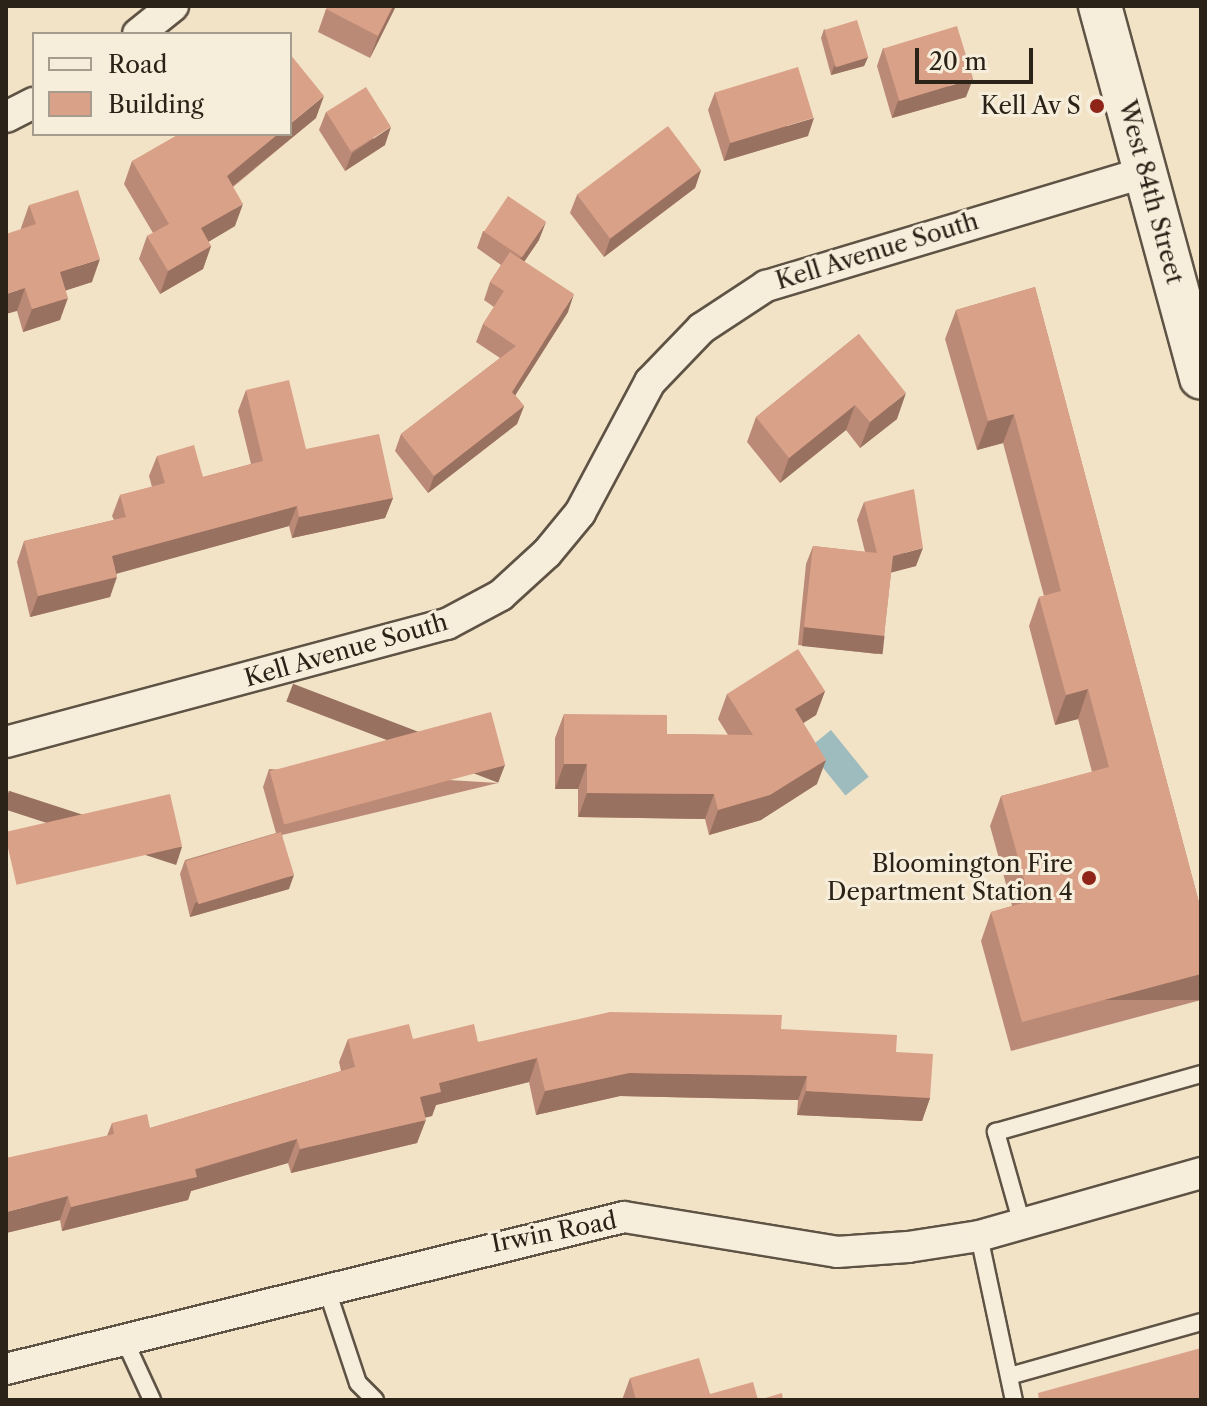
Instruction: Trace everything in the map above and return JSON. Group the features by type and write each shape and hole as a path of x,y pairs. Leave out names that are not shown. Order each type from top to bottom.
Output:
{"street":[{"path":"140,32 173,6"},
{"name":"West 84th Street","path":"1100,6 1201,378"},
{"path":"6,117 32,104"},
{"name":"Kell Avenue South","path":"6,742 447,624 501,595 547,553 580,513 650,382 702,328 766,286 1145,172"},
{"name":"Irwin Road","path":"6,1369 326,1287 624,1217 837,1252 979,1236 1201,1173"}],"lane":[{"path":"1022,1224 996,1132 1201,1074"},
{"path":"979,1236 1013,1375 1014,1400"},
{"path":"326,1287 358,1383 375,1400"},
{"path":"1013,1375 1201,1322"},
{"path":"124,1339 152,1400"}],"water":[{"path":"831,730 869,777 845,796 808,749"}],"building":[{"path":"328,6 393,6 378,36 326,9"},
{"path":"857,20 868,57 836,67 824,30"},
{"path":"957,26 973,79 899,101 883,49"},
{"path":"292,56 324,96 292,122"},
{"path":"798,67 813,118 730,143 715,92"},
{"path":"366,87 391,127 351,152 326,112"},
{"path":"668,126 701,170 610,239 577,195"},
{"path":"176,136 276,136 227,176 243,204 201,228 211,246 168,271 147,236 169,224 132,161"},
{"path":"78,190 100,259 60,272 68,298 32,309 25,288 6,294 6,234 36,224 29,205"},
{"path":"508,196 546,222 522,257 484,232"},
{"path":"510,252 574,294 512,392 524,406 434,476 401,434 516,346 483,324 504,291 490,282"},
{"path":"1035,287 1201,910 1201,974 1022,1022 991,912 1030,901 1001,796 1109,767 1088,689 1066,695 1039,597 1061,591 1014,414 988,421 956,310"},
{"path":"859,334 906,393 870,422 855,405 789,458 756,417"},
{"path":"289,380 306,449 379,434 393,498 299,517 297,506 112,556 117,577 38,596 24,541 126,517 120,495 165,483 157,456 194,445 203,477 263,461 246,390"},
{"path":"914,489 923,548 893,556 884,636 804,627 813,546 877,553 864,502"},
{"path":"798,649 825,691 795,709 826,760 770,795 718,810 714,794 587,793 587,764 564,764 564,714 667,715 667,734 753,735 727,694"},
{"path":"491,712 505,765 284,824 270,771"},
{"path":"170,794 182,847 17,885 6,832"},
{"path":"281,832 294,875 199,904 185,861"},
{"path":"610,1012 782,1015 781,1029 897,1035 896,1052 933,1054 930,1098 806,1091 807,1076 629,1073 545,1091 537,1058 439,1083 441,1092 420,1097 426,1120 300,1149 297,1139 195,1169 197,1177 71,1207 68,1196 6,1212 6,1158 114,1134 112,1123 147,1114 150,1128 355,1067 348,1039 409,1024 413,1039 474,1024 478,1042"},
{"path":"1201,1348 1201,1400 1039,1400 1038,1393"},
{"path":"699,1358 710,1394 753,1382 758,1400 636,1400 630,1378"},
{"path":"782,1393 783,1400 759,1400"}],"place":[{"name":"Kell Av S","path":"1097,106"},
{"name":"Bloomington Fire Department Station 4","path":"1089,878"}]}
